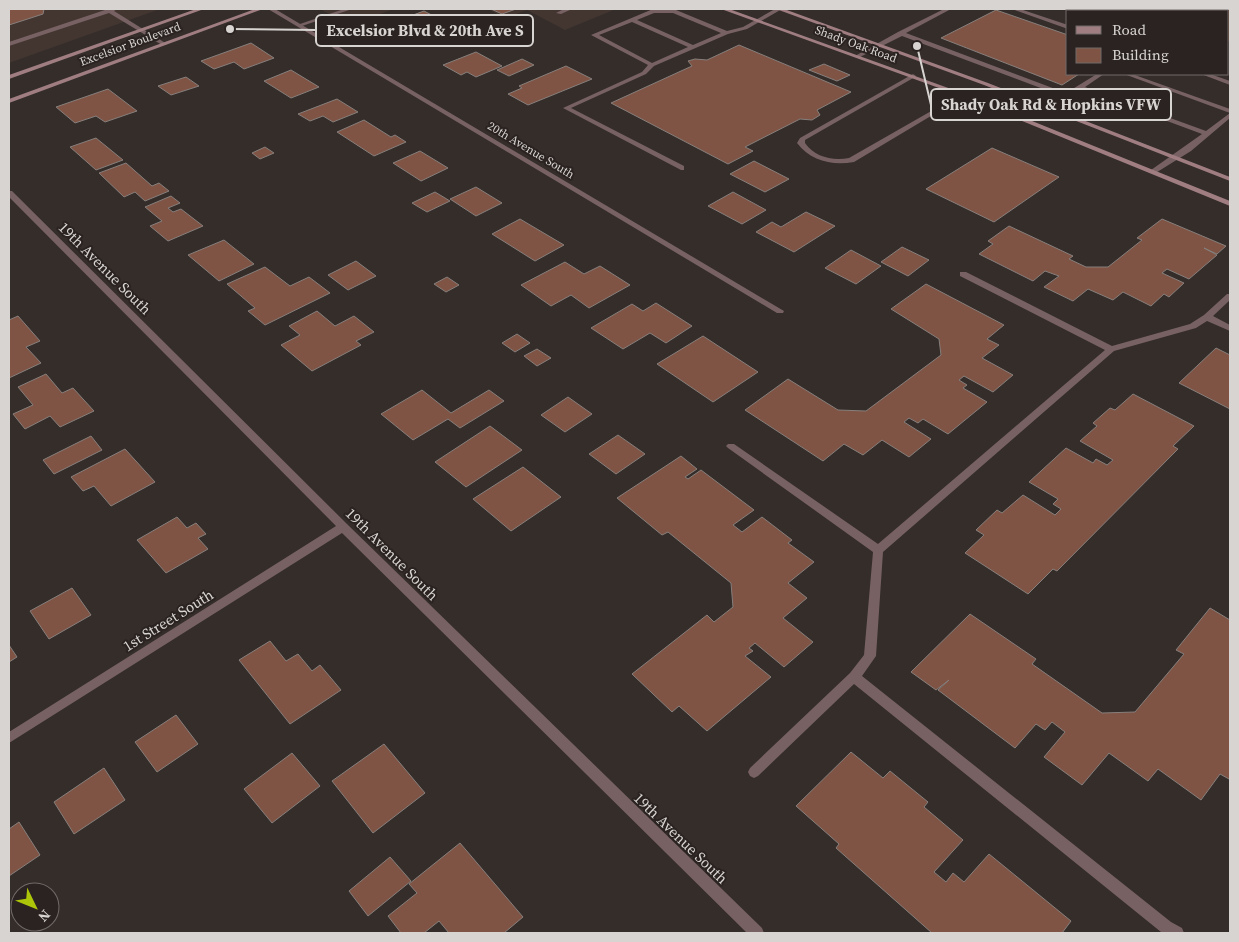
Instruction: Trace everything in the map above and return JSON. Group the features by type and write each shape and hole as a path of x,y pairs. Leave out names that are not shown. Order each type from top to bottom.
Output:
{"main road":[{"name":"Excelsior Boulevard","path":"9,77 201,9"},
{"name":"Excelsior Boulevard","path":"9,101 260,9"},
{"name":"Shady Oak Road","path":"724,9 963,95 1230,204"},
{"name":"Shady Oak Road","path":"779,9 1046,107 1230,180"}],"street":[{"path":"9,44 110,9 164,44"},
{"name":"20th Avenue South","path":"271,9 780,311"},
{"path":"300,25 349,9"},
{"path":"559,13 569,9"},
{"path":"681,168 566,108 644,73 652,65 726,33 745,28 779,9"},
{"path":"858,56 948,9"},
{"path":"1016,9 1066,26"},
{"path":"652,65 594,35 654,11 674,11 726,33"},
{"path":"632,20 693,47"},
{"path":"900,33 1066,94"},
{"path":"1027,120 1066,94 1100,75"},
{"path":"1129,75 1230,113 1207,134 1154,172"},
{"path":"1207,75 1230,83"},
{"path":"913,76 802,139 801,143 805,150 830,160 840,162 851,160 963,95"},
{"path":"1080,87 1207,134"},
{"name":"19th Avenue South","path":"9,193 343,527 757,933"},
{"path":"963,274 1111,348"},
{"path":"754,772 854,677 870,656 878,550 1111,348 1193,326 1207,317 1230,296"},
{"path":"1207,317 1230,328"},
{"path":"731,446 878,550"},
{"name":"1st Street South","path":"9,738 343,527"},
{"path":"854,677 1166,927 1177,933"}],"shaded area":[{"path":"9,9 160,9 9,63"},
{"path":"320,9 394,9 349,25"},
{"path":"488,9 616,9 565,30 527,10 505,18"},
{"path":"1230,9 1230,42 1229,10 1110,10"}],"building":[{"path":"9,9 44,9 43,14 9,25"},
{"path":"491,9 516,9 502,14"},
{"path":"996,10 1066,34 1066,75 1077,75 1062,85 941,38"},
{"path":"424,11 443,21 432,24 438,27 413,37 389,24"},
{"path":"251,43 274,58 244,69 234,62 214,69 201,61"},
{"path":"739,45 851,92 817,110 820,115 812,120 800,119 745,147 753,151 728,164 611,103 692,66 688,61 695,59 707,60"},
{"path":"476,52 502,66 476,77 467,72 461,75 443,65"},
{"path":"522,59 534,65 509,76 497,70"},
{"path":"824,64 850,75 837,81 809,70"},
{"path":"566,66 592,79 528,105 508,94 522,88 519,86"},
{"path":"291,70 319,87 291,98 264,81"},
{"path":"186,77 199,86 171,95 158,86"},
{"path":"108,89 137,111 105,122 96,116 75,123 56,107"},
{"path":"337,99 358,112 333,122 323,116 310,121 298,114"},
{"path":"364,120 391,137 395,135 406,142 374,156 337,132"},
{"path":"96,138 123,160 96,170 70,147"},
{"path":"265,147 274,153 260,159 252,153"},
{"path":"992,148 1059,177 994,222 926,189"},
{"path":"420,151 448,168 421,181 393,163"},
{"path":"754,161 789,179 765,192 730,174"},
{"path":"126,163 152,186 159,183 169,191 145,201 135,192 124,197 99,173"},
{"path":"476,187 502,203 476,216 450,199"},
{"path":"435,192 450,201 427,212 412,203"},
{"path":"733,192 766,210 742,224 708,206"},
{"path":"171,196 180,203 168,208 173,212 181,209 203,226 168,241 150,226 162,221 145,207"},
{"path":"806,212 835,226 794,252 756,232 772,222 781,227"},
{"path":"520,219 564,245 535,261 492,234"},
{"path":"1162,219 1226,246 1217,254 1204,248 1217,255 1189,279 1167,269 1162,273 1184,283 1169,297 1164,294 1151,306 1123,292 1113,300 1088,289 1073,301 1044,287 1059,276 1045,271 1033,281 979,254 993,244 988,241 1009,226 1073,256 1069,259 1086,267 1108,267 1142,240 1137,238"},
{"path":"224,240 254,264 219,281 188,255"},
{"path":"902,247 929,260 908,276 881,262"},
{"path":"851,250 881,266 856,284 825,268"},
{"path":"356,261 376,276 348,290 328,275"},
{"path":"565,262 584,274 600,266 630,285 589,308 571,295 551,306 521,285"},
{"path":"265,267 290,286 309,277 330,293 265,325 248,311 255,308 227,284"},
{"path":"447,277 459,285 446,292 434,284"},
{"path":"926,284 1004,325 987,339 999,345 982,358 1013,375 993,392 964,376 959,380 967,385 963,388 987,402 948,434 923,419 918,423 909,418 904,422 931,439 909,457 882,440 863,455 844,444 823,461 745,410 788,379 838,410 866,411 941,355 939,339 891,309"},
{"path":"656,303 692,326 666,343 650,333 623,349 591,328 632,304 643,311"},
{"path":"317,311 335,326 354,316 374,332 356,341 361,345 312,371 281,345 300,335 289,326"},
{"path":"18,316 40,341 26,347 41,363 9,378 9,320"},
{"path":"517,334 530,343 515,352 502,343"},
{"path":"703,336 758,372 713,402 657,364"},
{"path":"1216,348 1230,355 1230,409 1179,383"},
{"path":"537,349 551,358 537,366 524,356"},
{"path":"46,374 62,393 73,388 94,411 60,427 50,416 25,429 13,414 33,405 18,387"},
{"path":"422,390 451,413 489,390 504,401 460,428 448,419 413,440 381,414"},
{"path":"1133,394 1194,426 1173,446 1178,449 1057,571 1053,569 1028,594 965,553 984,535 976,530 997,510 1002,513 1023,495 1055,515 1061,509 1053,504 1058,499 1029,482 1066,448 1093,463 1096,459 1107,465 1113,460 1080,441 1097,426 1093,423 1110,408 1115,410"},
{"path":"568,397 592,414 565,432 541,415"},
{"path":"490,426 522,450 466,487 435,462"},
{"path":"618,435 645,454 616,474 589,454"},
{"path":"91,436 102,450 54,474 43,460"},
{"path":"125,449 155,482 111,506 94,486 83,491 71,477"},
{"path":"681,456 697,469 685,477 688,479 701,470 754,510 733,525 742,532 762,517 792,540 788,543 814,562 788,583 807,598 783,618 813,642 784,667 755,643 749,648 753,651 745,656 771,677 707,731 679,706 672,712 632,674 707,615 714,622 733,607 731,583 668,532 662,535 617,498"},
{"path":"523,467 561,497 511,531 473,499"},
{"path":"177,517 187,528 196,523 206,534 198,538 208,549 166,573 137,540"},
{"path":"72,588 91,615 49,639 30,611"},
{"path":"1210,608 1230,620 1230,777 1229,779 1220,774 1201,800 1158,769 1148,781 1109,753 1082,785 1044,757 1065,732 1052,722 1045,730 1036,724 1015,748 938,690 949,680 936,690 911,672 970,614 1036,659 1032,664 1102,713 1135,712 1184,654 1176,650"},
{"path":"270,641 286,661 298,654 312,671 320,665 341,690 290,724 239,660"},
{"path":"9,645 17,657 9,662"},
{"path":"176,715 198,744 157,772 135,742"},
{"path":"384,744 425,793 373,833 332,781"},
{"path":"851,752 883,778 890,771 928,802 924,807 963,840 934,872 946,882 953,873 964,882 989,854 1071,921 1062,933 932,933 836,848 839,844 796,806"},
{"path":"292,753 320,786 272,823 244,789"},
{"path":"104,768 125,800 74,834 54,802"},
{"path":"19,822 40,855 9,876 9,829"},
{"path":"460,843 523,917 504,933 449,933 439,921 424,933 401,933 388,916 417,893 409,884"},
{"path":"390,857 411,881 368,916 349,891"}],"place":[{"name":"Excelsior Blvd & 20th Ave S","path":"230,29"},
{"name":"Shady Oak Rd & Hopkins VFW","path":"917,46"}]}
